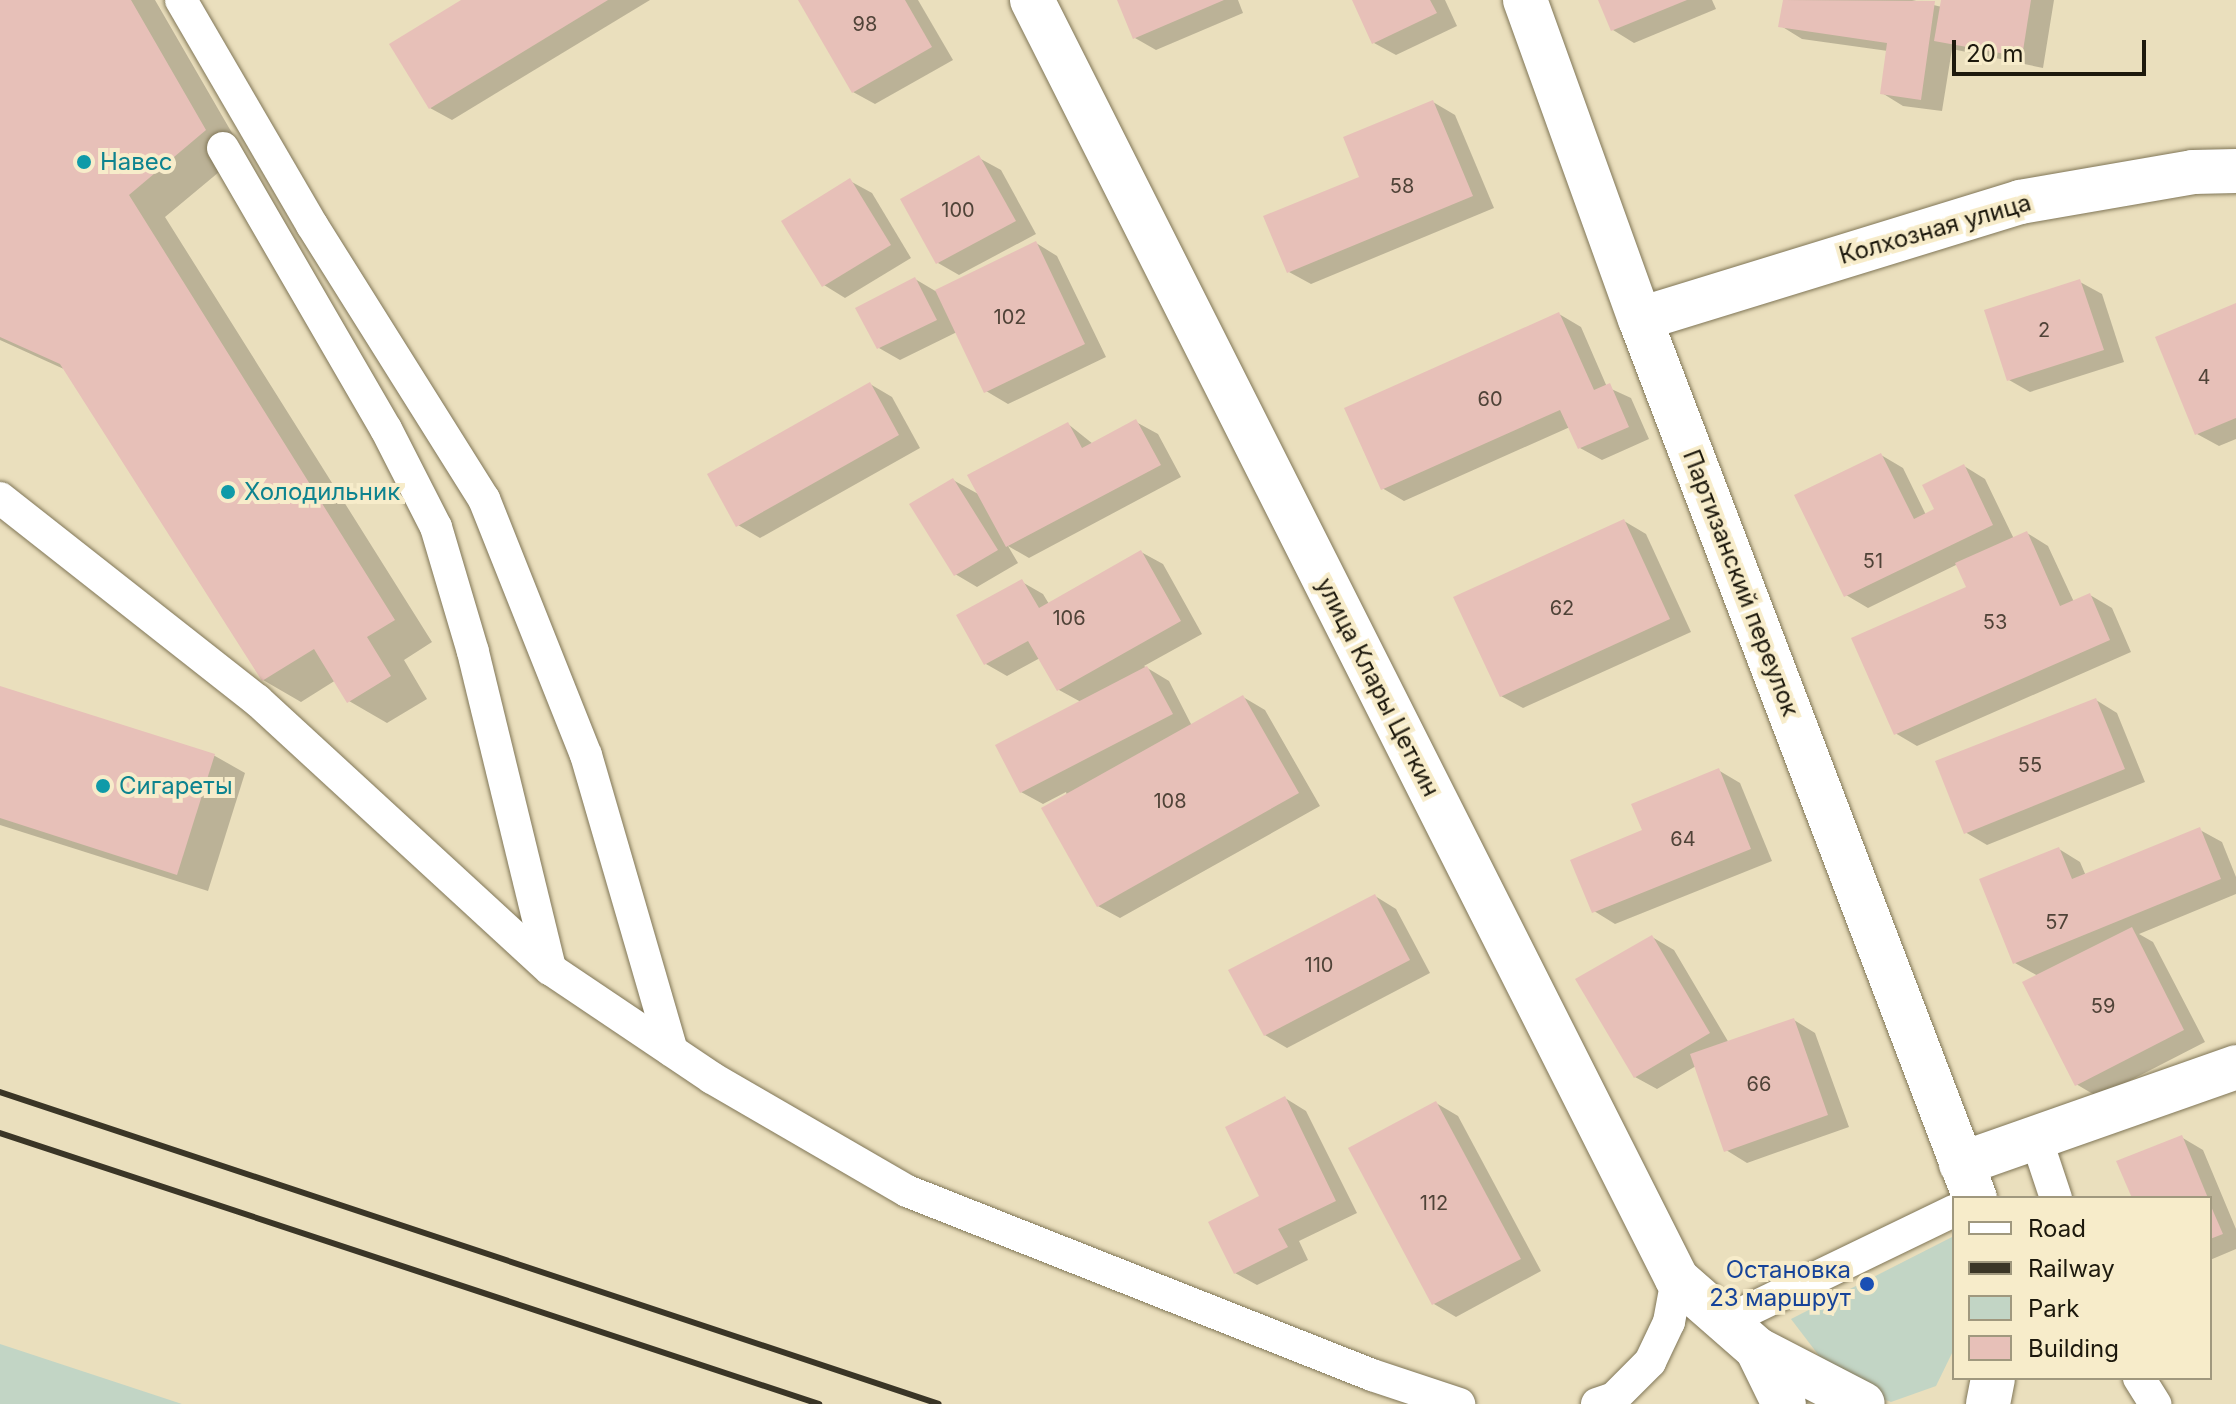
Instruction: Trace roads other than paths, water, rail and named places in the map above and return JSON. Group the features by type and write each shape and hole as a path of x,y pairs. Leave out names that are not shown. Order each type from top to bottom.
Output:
{"street":[{"name":"улица Клары Цеткин","path":"1032,0 1677,1279 1741,1335 1863,1404"},
{"name":"Партизанский переулок","path":"1525,0 1640,319 1968,1181 2036,1138 2236,1067"},
{"name":"Колхозная улица","path":"1640,319 2020,202 2193,172 2236,171"},
{"name":"улица Клары Цеткин","path":"1741,1335 1784,1404"},
{"path":"1988,1404 1993,1380"}],"lane":[{"path":"181,0 312,225 484,499 586,755 672,1051"},
{"path":"223,148 386,429 436,527 473,652 550,969"},
{"path":"0,498 257,700 550,969 672,1051 907,1191 1358,1370 1459,1404"},
{"path":"2036,1138 2055,1196"},
{"path":"1741,1335 1952,1212"},
{"path":"1597,1404 1614,1398 1650,1362 1669,1322 1677,1279"},
{"path":"2140,1380 2155,1404"}],"railway":[{"path":"0,1092 939,1404"},
{"path":"0,1133 819,1404"}],"place":[{"name":"Навес","path":"84,162"},
{"name":"Холодильник","path":"228,492"},
{"name":"Сигареты","path":"103,786"},
{"name":"Остановка 23 маршрут","path":"1867,1284"}]}
